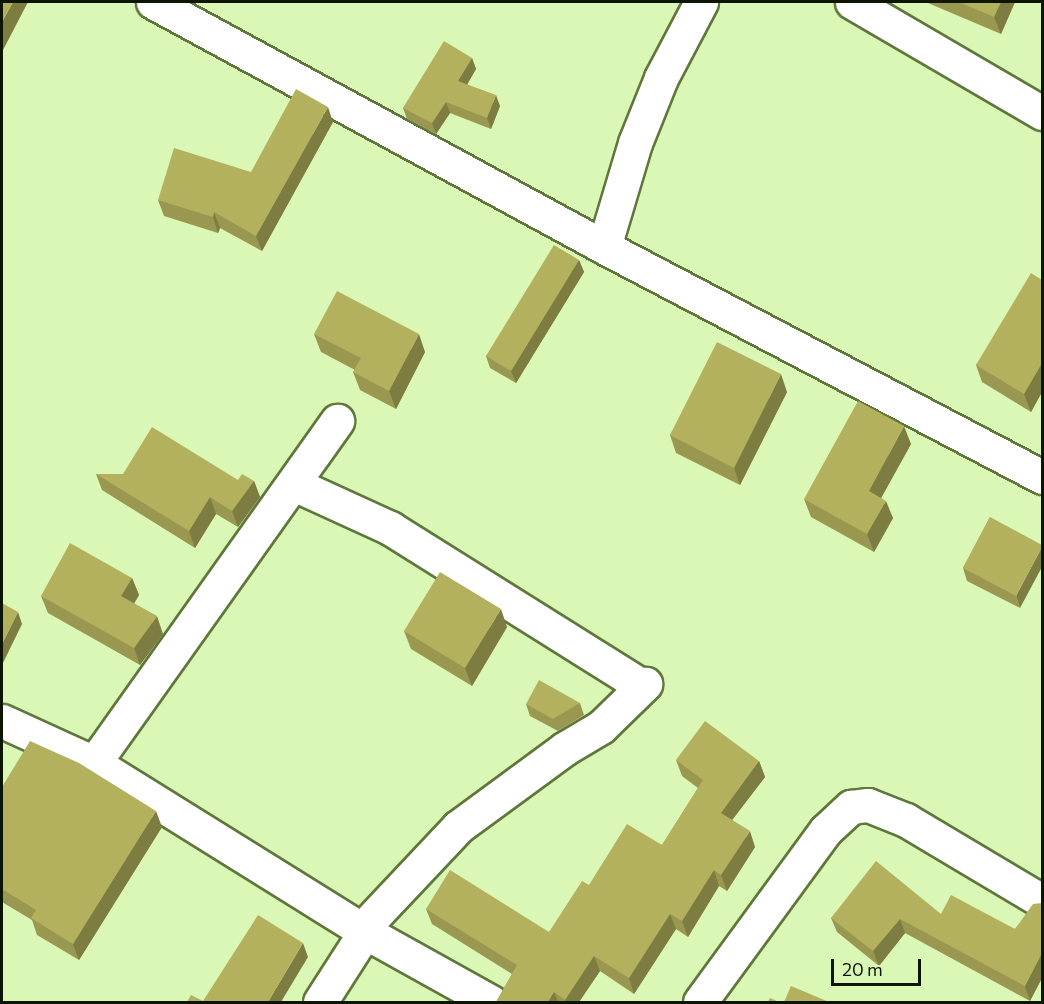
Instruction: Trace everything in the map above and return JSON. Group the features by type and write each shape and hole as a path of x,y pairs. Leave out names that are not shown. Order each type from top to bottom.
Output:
{"street":[{"path":"153,2 604,247 1042,477"},
{"path":"604,247 635,143 661,78 701,2"},
{"path":"852,2 1042,113"},
{"path":"94,763 337,421"},
{"path":"294,484 390,528 644,685 601,727 564,749 458,827 363,930 321,1002"},
{"path":"2,721 94,763 363,930 491,1002"},
{"path":"700,1002 826,830 851,807 868,805 906,820 1042,902"}],"building":[{"path":"2,2 13,2 2,22"},
{"path":"959,2 1001,2 994,17"},
{"path":"444,41 472,58 458,81 496,95 487,118 446,102 432,123 403,108"},
{"path":"296,89 328,107 256,236 214,212 213,217 158,200 174,148 251,172"},
{"path":"554,245 579,260 511,371 486,356"},
{"path":"1031,273 1042,280 1042,363 1024,394 976,365"},
{"path":"337,291 419,334 389,391 353,372 361,358 314,334"},
{"path":"717,342 781,374 734,468 670,435"},
{"path":"858,401 904,426 869,491 886,501 867,534 804,499"},
{"path":"152,427 238,480 242,474 254,481 232,511 210,497 189,531 96,474 123,474"},
{"path":"990,517 1042,545 1016,596 963,568"},
{"path":"70,543 132,578 121,596 157,616 134,648 41,596"},
{"path":"440,572 501,609 465,668 404,631"},
{"path":"2,603 18,612 2,644"},
{"path":"539,680 580,703 553,719 526,704"},
{"path":"705,721 759,761 721,813 750,831 721,875 714,870 682,921 670,914 629,978 594,956 565,1000 554,992 548,1002 496,1002 517,965 426,909 450,870 549,932 582,881 589,885 627,824 662,845 703,780 676,760"},
{"path":"30,741 79,763 156,811 73,944 31,918 36,910 2,889 2,787"},
{"path":"876,861 941,914 951,895 1015,929 1033,904 1042,903 1042,953 1025,986 900,919 873,951 831,918"},
{"path":"258,915 303,943 268,1002 187,1002 191,995 203,1001"},
{"path":"791,986 829,1002 784,1002"}]}
